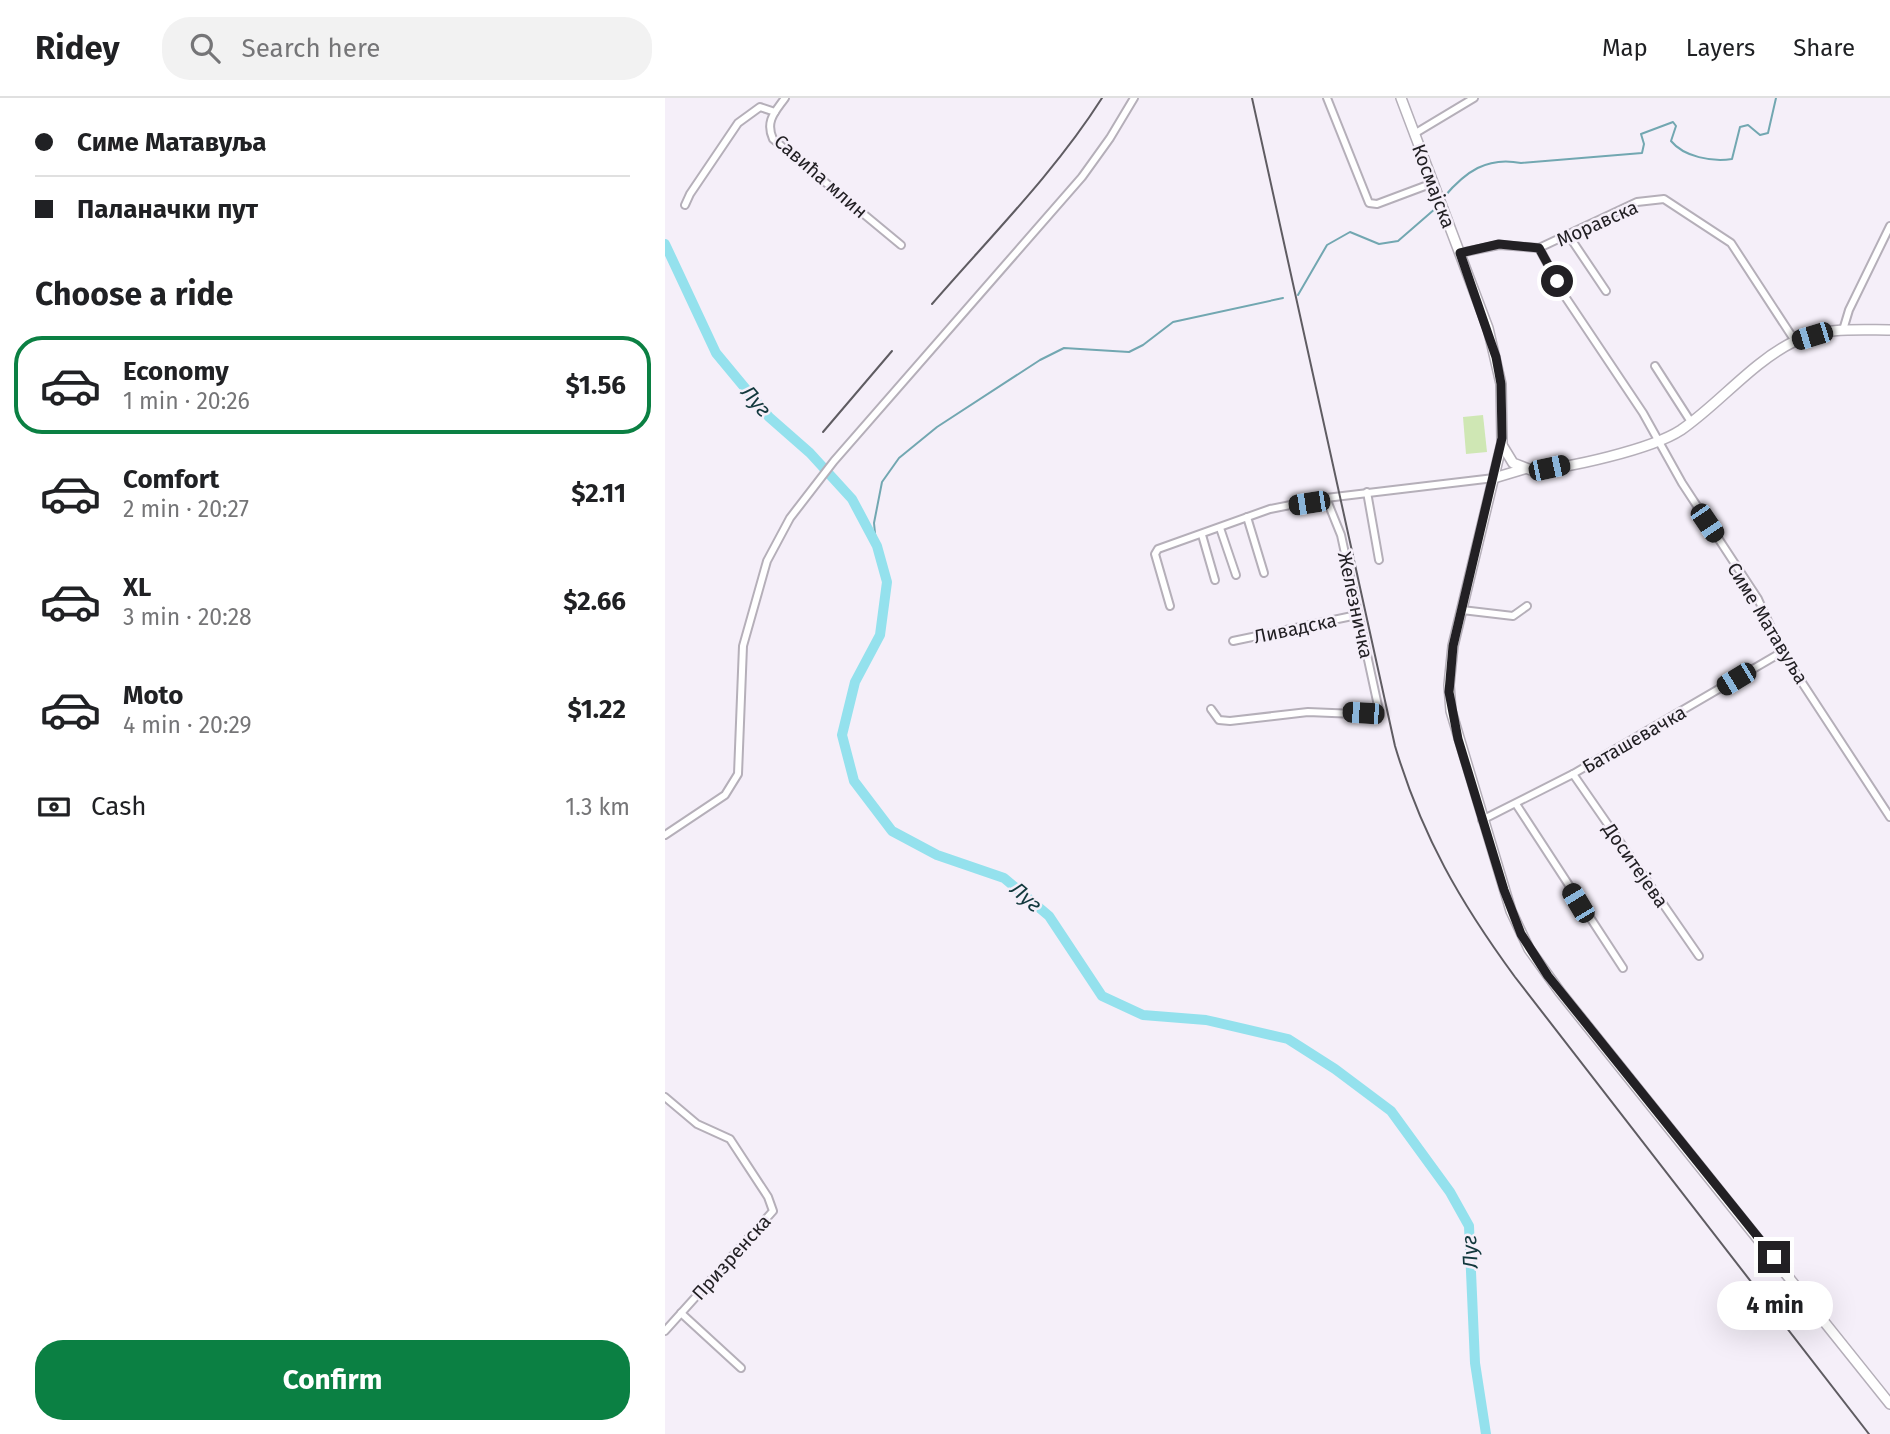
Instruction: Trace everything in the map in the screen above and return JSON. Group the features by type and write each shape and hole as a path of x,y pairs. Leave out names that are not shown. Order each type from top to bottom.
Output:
{"main road":[{"name":"Космајска","path":"1401,98 1460,253 1496,357 1501,384 1502,443 1451,656 1449,697 1455,730 1504,890 1524,940 1548,976 1890,1404"},
{"path":"1494,478 1524,469 1541,470 1578,462 1658,442 1691,422 1795,341 1843,330 1890,330"},
{"path":"1502,443 1510,460 1524,469"}],"street":[{"name":"Савића млин","path":"785,98 769,124 773,139 901,245"},
{"path":"665,835 725,795 738,774 742,652 760,583 776,542 820,477 1081,177 1110,138 1134,98"},
{"path":"1327,98 1369,203 1377,204 1433,183"},
{"path":"1415,134 1474,98"},
{"path":"685,205 739,124 760,107 775,112"},
{"name":"Моравска","path":"1460,253 1499,244 1539,248 1637,202 1664,200 1731,243 1795,341"},
{"path":"1843,330 1849,310 1890,226"},
{"path":"1569,236 1606,291"},
{"name":"Симе Матавуља","path":"1539,248 1566,298 1643,413 1658,442 1758,599 1782,652 1890,817"},
{"path":"1655,366 1691,422"},
{"path":"1170,606 1155,551 1248,517 1326,498 1494,478"},
{"path":"1367,492 1379,560"},
{"name":"Железничка","path":"1211,709 1219,720 1230,721 1308,712 1380,715 1341,535 1326,498"},
{"path":"1248,517 1264,573"},
{"path":"1220,528 1236,575"},
{"path":"1202,535 1215,580"},
{"path":"1462,610 1513,616 1527,606"},
{"name":"Ливадска","path":"1233,641 1357,615"},
{"name":"Баташевачка","path":"1482,820 1573,775 1782,652"},
{"name":"Доситејева","path":"1573,775 1699,956"},
{"path":"1516,804 1623,968"},
{"name":"Призренска","path":"665,1097 697,1124 730,1139 768,1196 773,1211 665,1331"},
{"path":"681,1313 741,1368"}],"green space":[{"path":"1483,415 1487,452 1466,454 1463,417"}],"waterway":[{"path":"1444,197 1469,173 1487,164 1642,153 1644,144 1641,134 1673,122 1676,126 1671,141 1683,151 1707,159 1732,159 1740,127 1748,125 1760,135 1768,133 1776,98"},
{"path":"1298,295 1327,245 1350,232 1379,244 1398,241 1436,208"},
{"name":"Луг","path":"665,244 716,353 769,417 810,453 852,499 877,546 887,582 880,635 855,682 842,735 854,781 892,831 937,855 1004,878 1049,916 1102,996 1143,1015 1206,1020 1288,1039 1335,1069 1391,1111 1450,1192 1469,1226 1475,1363 1486,1434"},
{"path":"876,543 874,523 882,482 899,458 937,427 1040,360 1064,348 1129,352 1143,345 1173,322 1283,298"}],"railway":[{"path":"932,304 1043,178 1102,98"},
{"path":"1252,98 1395,746 1430,839 1460,895 1515,977 1869,1434"},
{"path":"823,432 892,351"}],"route":[{"path":"1557,281 1539,248 1499,244 1460,253 1496,357 1501,384 1502,443 1453,646 1448,685 1453,720 1504,890 1529,949 1595,1037 1774,1257"}]}
